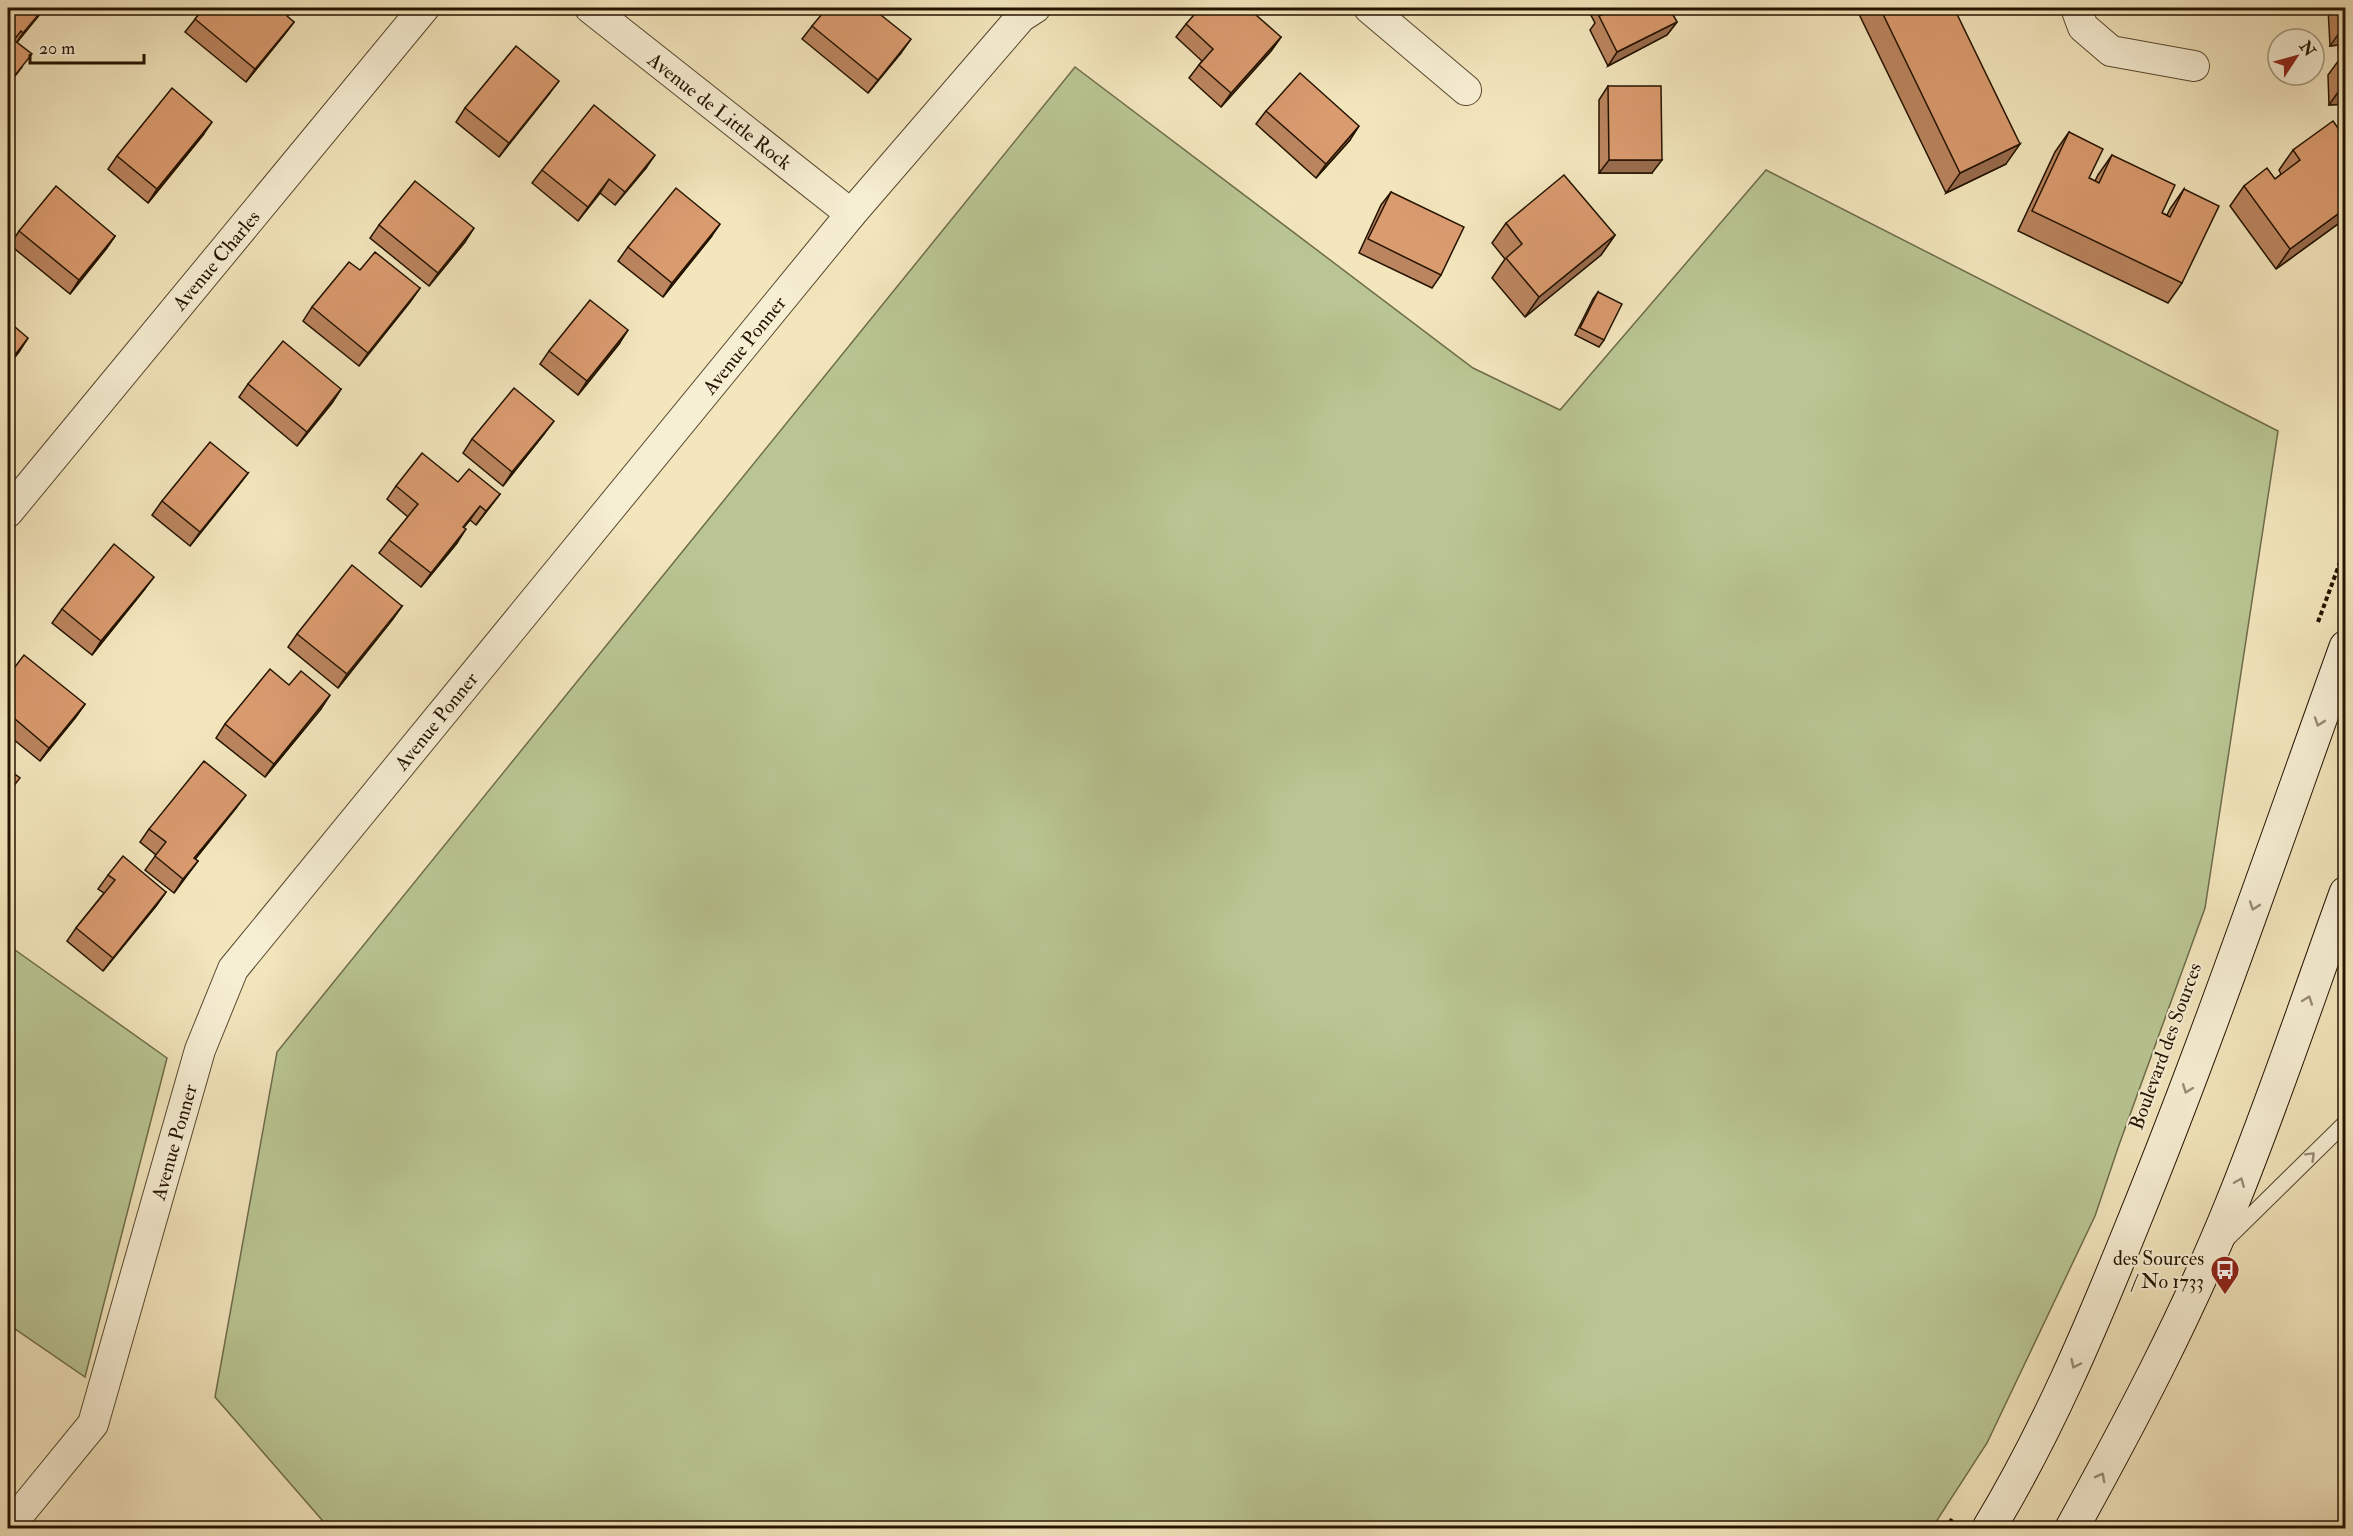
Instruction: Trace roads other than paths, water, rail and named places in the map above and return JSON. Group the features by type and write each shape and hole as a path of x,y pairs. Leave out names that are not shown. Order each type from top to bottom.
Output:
{"main road":[{"name":"Boulevard des Sources","path":"1989,1528 2022,1472 2086,1341 2229,977 2346,647"},
{"path":"2072,1528 2168,1348 2209,1256 2244,1173 2346,893"}],"street":[{"name":"Avenue Charles","path":"8,512 424,8"},
{"name":"Avenue de Little Rock","path":"590,8 851,214"},
{"name":"Avenue Ponner","path":"8,1528 93,1424 200,1050 233,969 851,214 1021,16 1035,8"},
{"path":"1368,8 1467,90"},
{"path":"2076,8 2083,27 2111,51 2194,66"}],"lane":[{"path":"2209,1256 2346,1122"}],"place":[{"name":"des Sources / No 1733","path":"2225,1296"}]}
